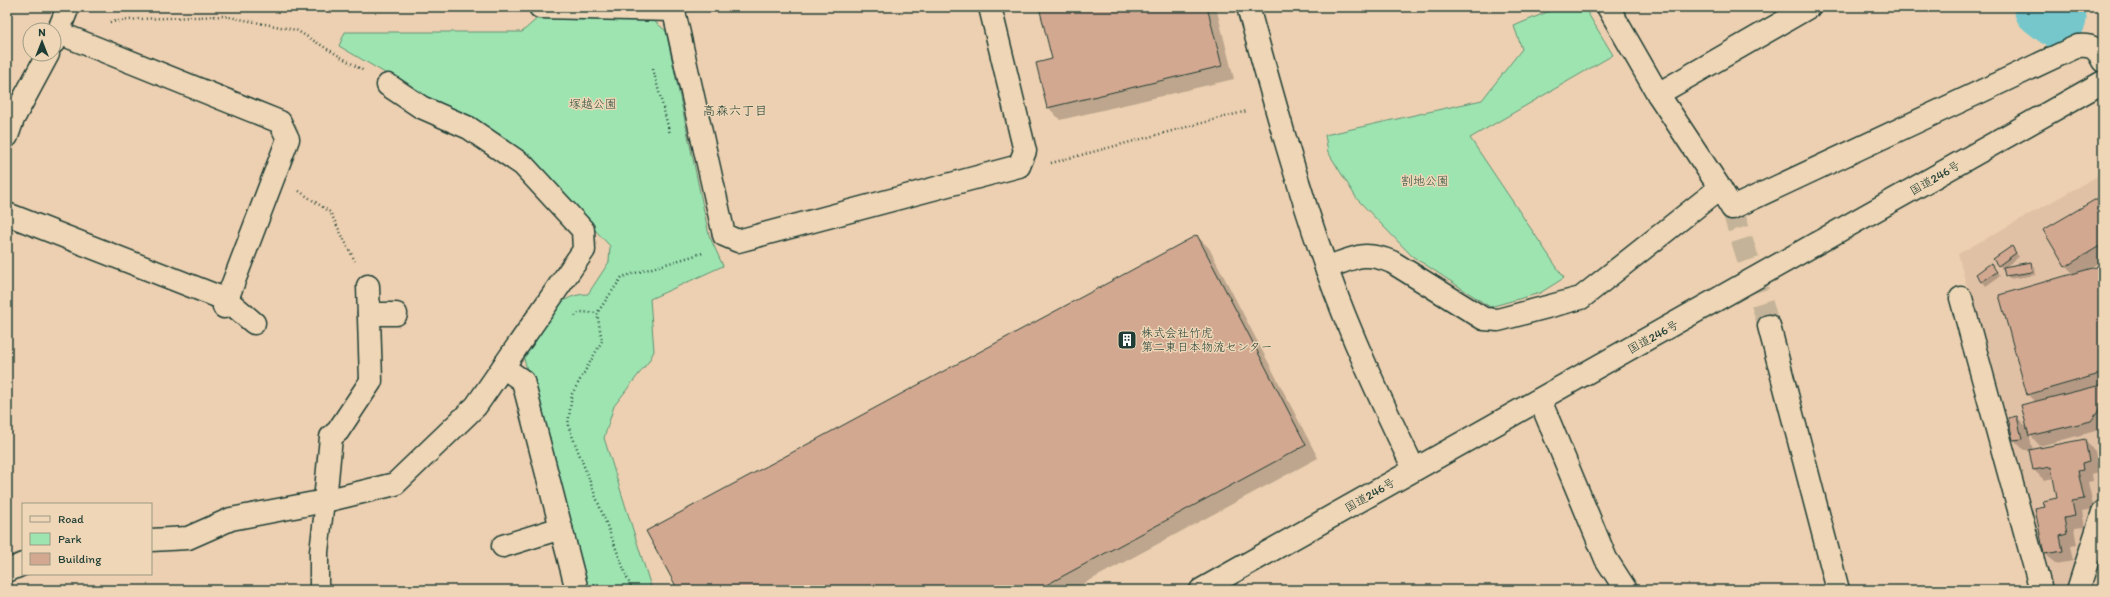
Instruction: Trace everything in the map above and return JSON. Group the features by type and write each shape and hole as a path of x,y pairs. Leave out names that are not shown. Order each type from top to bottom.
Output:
{"main road":[{"path":"62,24 68,7"},
{"path":"540,7 673,9 724,235 738,241 1018,166 1025,151 990,7"},
{"path":"1248,7 1275,105 1326,268 1373,385 1414,469"},
{"path":"1608,7 1658,94 1732,208 2078,46 2089,45 2098,51 2103,61"},
{"path":"1658,94 1809,7"},
{"path":"62,39 110,53 280,122 288,139 225,304"},
{"path":"7,136 13,119 44,62"},
{"name":"国道246号","path":"1201,590 2103,82"},
{"path":"152,540 188,538 231,519 325,501 395,484 476,406 584,250 584,230 523,165 469,128 421,107 388,85"},
{"path":"1326,268 1361,255 1376,255 1392,262 1484,319 1498,320 1581,298 1720,188"},
{"path":"7,214 225,304 254,323"},
{"path":"325,501 332,437 338,431 371,381 368,286"},
{"path":"1962,298 2041,590"},
{"path":"369,314 396,314"},
{"path":"1769,326 1838,590"},
{"path":"503,367 524,381 577,590"},
{"path":"1540,400 1606,559 1626,590"},
{"path":"2078,590 2103,512"},
{"path":"503,546 561,528"},
{"path":"7,571 22,564"}],"lane":[{"path":"319,590 320,552 325,501"}],"path":[{"path":"110,53 107,22 139,19 224,16 296,30 339,56"},
{"path":"1025,151 1045,165 1275,105"},
{"path":"275,175 330,212 340,233"},
{"path":"632,590 568,425 572,394 602,340 597,313 622,277 727,246 724,235"}],"shaded area":[{"path":"2103,173 2103,509 2093,506 2066,590 2048,590 1958,254"}],"green space":[{"name":"割地公園","path":"1559,7 1584,7 1613,55 1470,138 1564,278 1540,293 1490,307 1412,256 1357,199 1328,152 1325,135 1482,100 1522,49 1514,26"},
{"name":"塚越公園","path":"540,16 653,20 666,31 709,235 723,266 650,299 654,351 649,361 614,406 604,438 652,590 587,590 523,355 541,324 556,306 565,300 588,294 609,262 610,246 566,199 431,100 339,46 345,32 522,32"}],"building":[{"path":"1039,7 1207,7 1222,66 1047,108 1036,63 1052,59"},
{"path":"2103,195 2103,244 2065,267 2043,230"},
{"name":"株式会社竹虎 第二東日本物流センター","path":"1197,235 1306,445 1037,590 678,590 646,531"},
{"path":"2012,246 2016,253 1998,266 1993,259"},
{"path":"2031,262 2033,272 2005,276 2003,267"},
{"path":"1991,263 1997,272 1981,282 1976,274"},
{"path":"2103,265 2103,373 2027,395 1999,295"},
{"path":"2101,385 2103,405 2091,421 2029,436 2021,405"},
{"path":"2017,416 2022,439 2013,440 2008,418"},
{"path":"2085,439 2089,462 2082,464 2083,470 2078,471 2084,499 2072,501 2075,516 2064,518 2067,534 2060,536 2063,551 2044,554 2035,509 2045,507 2043,501 2057,498 2051,467 2033,470 2029,450"}],"waterway":[{"path":"2043,7 2057,18"}],"tunnel":[{"path":"1732,208 1769,326"}],"place":[{"name":"株式会社竹虎 第二東日本物流センター","path":"1127,340"}],"district":[{"name":"高森六丁目","path":"735,110"}]}
